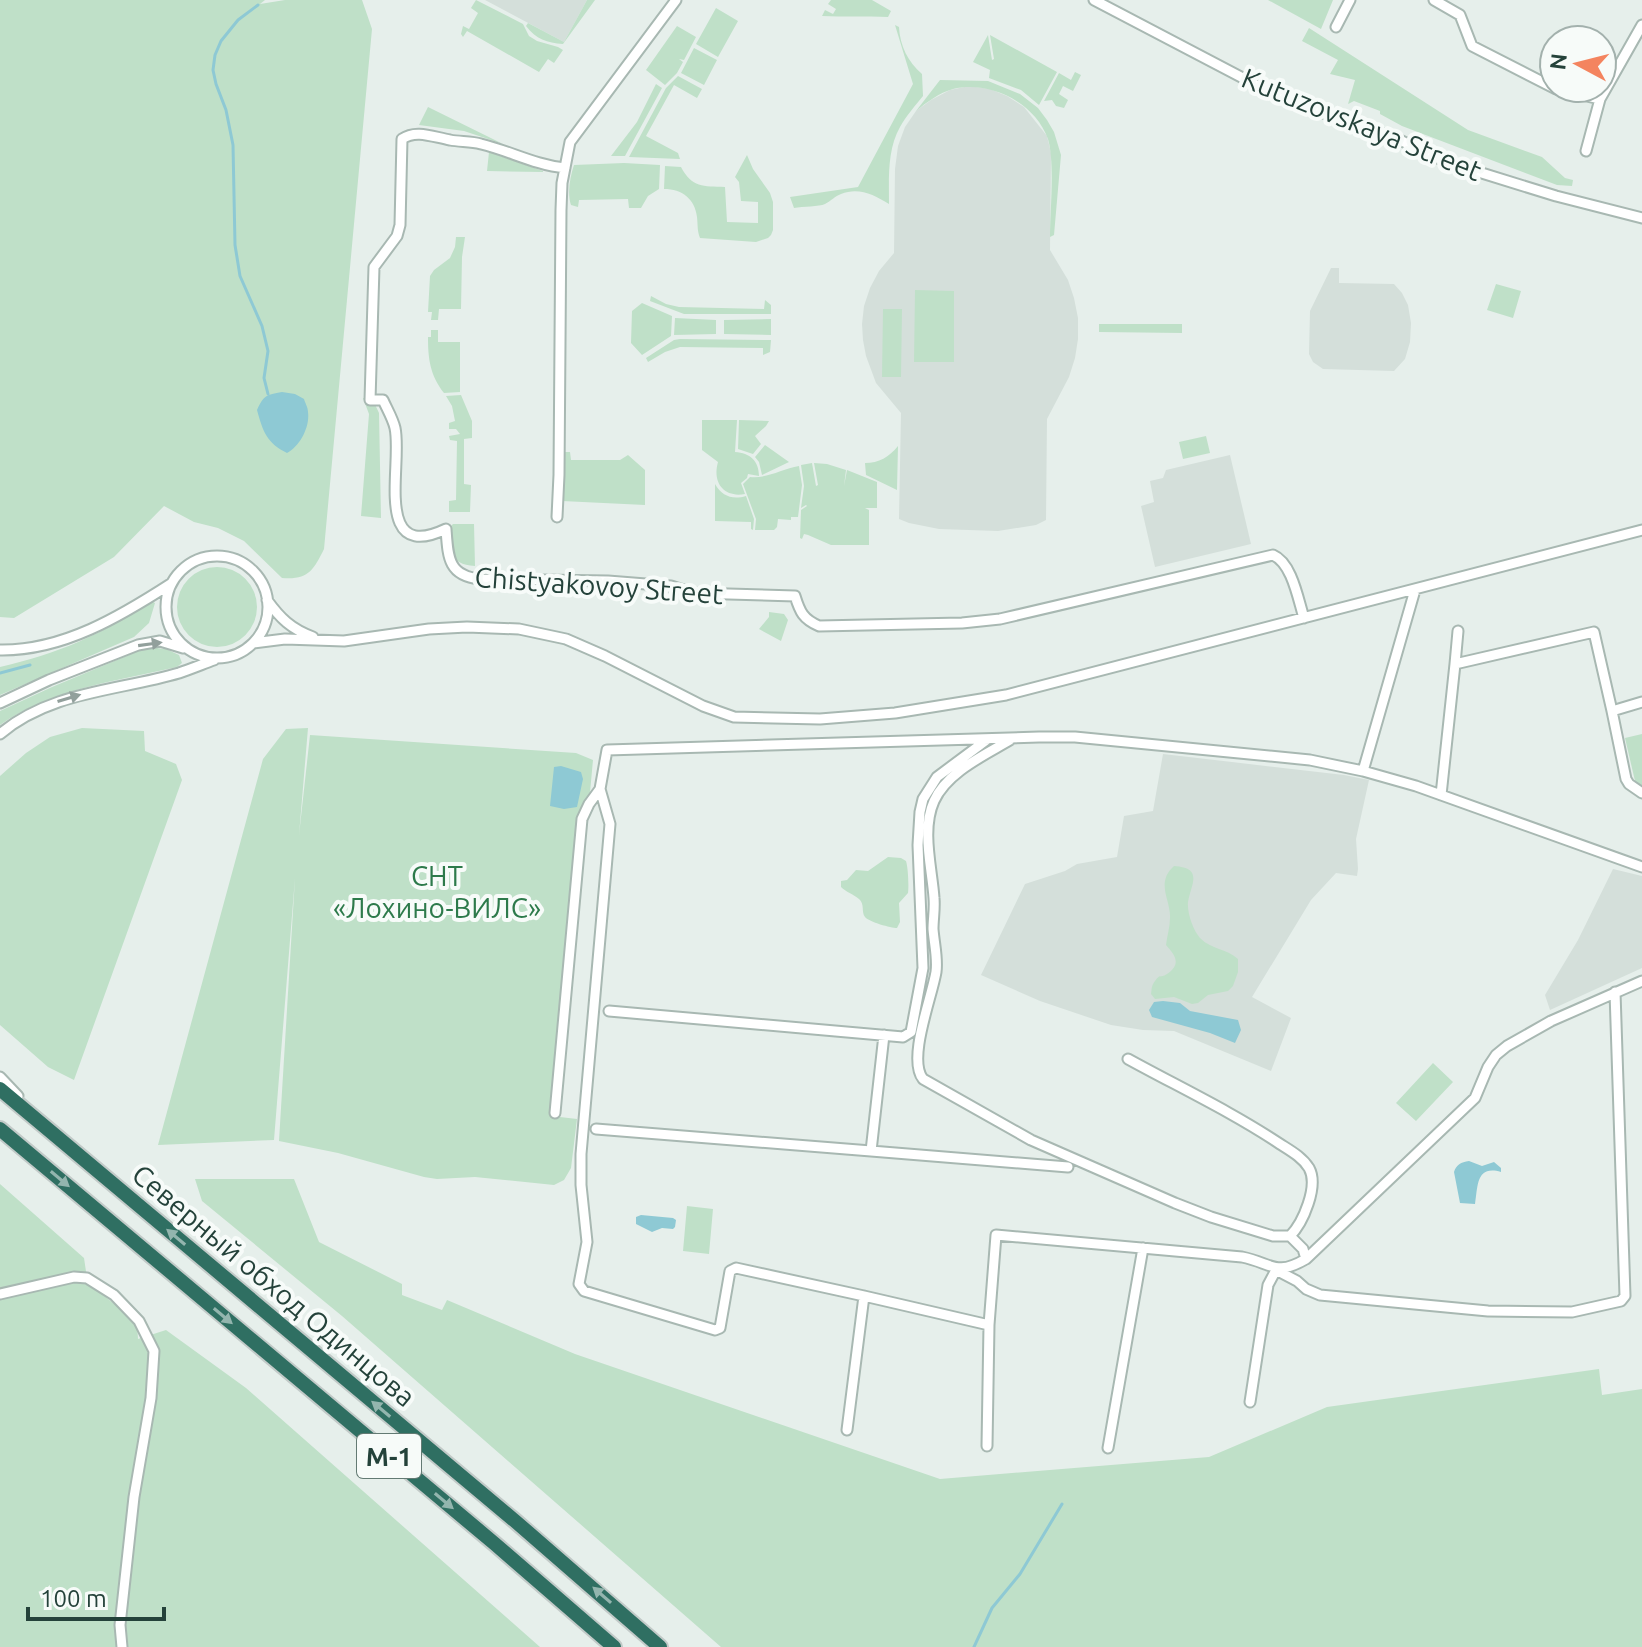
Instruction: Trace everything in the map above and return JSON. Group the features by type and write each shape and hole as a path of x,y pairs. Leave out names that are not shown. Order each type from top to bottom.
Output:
{"highway":[{"name":"Северный обход Одинцова","path":"0,1089 526,1530 660,1647"},
{"name":"Северный обход Одинцова","path":"0,1129 614,1647"}],"street":[{"path":"557,517 561,210 562,183 570,142 676,0"},
{"name":"Kutuzovskaya Street","path":"1094,0 1281,98 1400,140 1467,169 1642,218"},
{"path":"1336,27 1350,0"},
{"path":"1434,0 1460,15 1472,46 1538,80"},
{"path":"1618,67 1642,25"},
{"path":"1586,151 1599,104"},
{"name":"Chistyakovoy Street","path":"565,168 547,166 481,143 418,133 408,134 402,139 400,225 397,236 374,267 370,400 383,400 396,429 398,522 406,533 419,537 433,536 446,529 451,563 464,576 480,579 608,581 671,586 693,593 795,596 799,610 808,621 819,626 962,623 1000,619 1273,555 1287,567 1304,618"},
{"path":"253,643 285,639 344,641 467,627 519,629 566,639 703,706 734,717 820,719 895,713 1006,695 1642,530"},
{"path":"0,650 32,648 84,632 172,583 183,570 197,561 221,557 238,561 251,570 262,584 267,600 266,618 259,636 234,655 178,673 55,702 21,719 0,734"},
{"path":"172,583 167,598 167,615 172,631 189,649"},
{"path":"1363,771 1415,590"},
{"path":"267,600 286,623 320,640"},
{"path":"1441,795 1458,631"},
{"path":"1455,664 1594,632 1626,779 1642,793"},
{"path":"0,703 138,645 160,641 200,655 220,658"},
{"path":"1612,711 1642,702"},
{"path":"555,1113 582,819 600,789 607,750 1075,737 1310,760 1363,771 1441,795 1642,867"},
{"path":"1013,738 951,779 933,803 929,831 935,901 936,973 923,1023 917,1065 920,1075 1031,1140 1211,1217 1273,1236 1290,1236 1311,1197 1311,1172 1303,1160 1263,1133 1128,1059"},
{"path":"609,1011 903,1037 911,1032 923,968 918,845 923,799 937,777 988,739"},
{"path":"600,789 610,824 581,1154 587,1242 579,1284 584,1291 715,1330 720,1328 730,1271 736,1268 989,1325"},
{"path":"1276,1270 1293,1267 1306,1259 1475,1098 1488,1067 1507,1046 1551,1021 1642,981"},
{"path":"987,1446 989,1325 996,1235 1242,1257 1260,1262 1320,1295 1488,1311 1572,1312 1621,1301 1625,1296 1615,992"},
{"path":"871,1151 884,1035"},
{"path":"0,1077 44,1126"},
{"path":"596,1129 1068,1167"},
{"path":"1290,1236 1303,1249 1306,1259"},
{"path":"1108,1448 1143,1248"},
{"path":"1250,1402 1268,1285 1276,1270"},
{"path":"0,1294 74,1277 87,1278 114,1295 139,1321 154,1351 151,1398 134,1497 120,1625 122,1647"},
{"path":"847,1430 864,1296"}],"shaded area":[{"path":"485,0 587,0 564,42"},
{"path":"969,86 990,89 1007,96 1024,107 1047,136 1051,153 1050,250 1068,280 1078,318 1075,358 1069,377 1047,419 1046,520 1036,525 998,531 939,529 899,519 901,413 876,383 863,340 864,306 870,288 894,253 895,169 898,146 905,127 916,111 931,100 950,90"},
{"path":"1331,268 1339,268 1339,283 1394,284 1402,293 1411,323 1410,342 1405,359 1394,371 1323,369 1313,362 1309,354 1310,311"},
{"path":"1230,455 1251,544 1155,567 1141,506 1154,502 1150,481 1163,478 1166,470"},
{"path":"1163,754 1369,780 1356,839 1357,876 1336,873 1311,900 1252,997 1291,1018 1271,1071 1174,1031 1111,1025 1040,1001 981,975 1025,884 1077,864 1117,857 1124,816 1153,811"},
{"path":"1613,869 1642,876 1642,968 1550,1010 1545,995 1578,940"}],"green space":[{"path":"0,0 265,0 260,4 285,0 362,0 372,29 324,549 313,568 304,576 282,578 244,541 218,528 194,522 164,506 114,557 14,618 0,617"},
{"path":"476,0 523,24 529,36 537,41 563,50 554,63 548,59 539,72 467,31 463,37 463,26 469,29 478,13 471,8"},
{"path":"587,0 595,0 563,44 542,40 526,26 528,23 564,42"},
{"path":"831,0 872,0 891,11 888,17 822,16 825,10 833,14 836,9 828,4"},
{"path":"1268,0 1333,0 1321,29"},
{"path":"716,8 738,21 718,57 696,44"},
{"path":"895,25 899,27 906,53 922,74 923,96 902,123 893,145 889,204 872,195 854,191 822,205 794,208 790,197 858,187 913,84"},
{"path":"677,26 696,37 684,60 679,59 683,62 677,73 665,85 646,70"},
{"path":"1309,28 1468,130 1542,157 1565,178 1573,180 1572,186 1557,185 1402,126 1380,114 1380,111 1354,101 1348,104 1355,80 1330,74 1338,60 1302,41"},
{"path":"988,35 992,60 990,35 1057,72 1039,105 1021,90 989,78 990,70 973,62"},
{"path":"694,48 717,60 704,85 681,73"},
{"path":"1075,72 1081,75 1073,91 1063,86 1059,94 1068,100 1064,108 1056,106 1052,100 1044,101 1059,73 1071,80"},
{"path":"678,76 702,89 697,98 674,85 646,136 678,153 680,159 629,157 666,88"},
{"path":"940,80 988,81 1020,94 1038,108 1047,120 1061,155 1054,235 1050,237 1050,149 1042,126 1022,105 995,91 981,88 953,89 933,98 916,111"},
{"path":"656,84 662,88 625,156 611,156 637,122"},
{"path":"428,107 503,144 464,131 419,125"},
{"path":"489,152 543,171 543,172 487,171"},
{"path":"747,155 773,202 771,235 756,242 700,238 696,211 690,200 682,193 664,189 665,166 681,167 689,179 699,184 725,187 727,222 758,223 758,202 741,201 739,182 735,177"},
{"path":"574,165 660,165 659,189 648,196 641,208 629,208 628,199 579,200 578,207 571,205 569,195"},
{"path":"456,237 465,237 461,309 439,309 438,320 431,320 432,312 428,312 430,276 450,258"},
{"path":"1496,284 1521,291 1513,318 1487,310"},
{"path":"915,290 954,291 954,362 914,362"},
{"path":"651,296 679,307 764,309 765,300 771,305 771,314 684,314 650,301"},
{"path":"642,303 672,316 671,336 642,355 631,343 632,311"},
{"path":"883,309 902,309 901,377 882,377"},
{"path":"675,318 716,320 716,334 674,335"},
{"path":"771,319 771,335 724,334 724,320"},
{"path":"1099,324 1182,324 1182,333 1099,332"},
{"path":"431,330 438,330 438,342 460,342 460,392 444,393 436,380 429,352"},
{"path":"680,339 771,340 770,352 763,355 763,348 680,347 648,362 646,358"},
{"path":"461,395 472,421 472,438 464,439 464,484 471,485 470,512 449,512 449,501 456,500 457,441 450,440 449,436 460,434 456,429 449,429 449,423 455,421 446,396"},
{"path":"363,398 372,398 379,413 381,518 361,516 369,414"},
{"path":"702,420 737,420 735,452 753,459 759,471 759,476 748,474 741,483 745,494 731,494 718,482 718,462 702,450"},
{"path":"739,420 769,421 755,436 761,444 753,454 738,449"},
{"path":"1206,436 1210,453 1183,459 1179,442"},
{"path":"765,445 789,462 762,475 755,457"},
{"path":"898,446 897,490 866,475 865,463 883,459"},
{"path":"565,452 570,452 571,460 620,460 628,455 645,470 645,505 562,501"},
{"path":"812,463 816,486 814,463 846,470 844,486 847,470 877,482 877,508 865,508 869,510 869,545 831,545 804,534 800,538 801,510 807,506 801,508 804,486 801,465"},
{"path":"799,466 802,485 798,517 778,519 774,530 755,530 756,519 743,484 750,477 762,477"},
{"path":"715,484 728,496 746,496 754,519 753,530 751,522 715,521"},
{"path":"453,524 474,524 475,566 460,562 452,554 449,528"},
{"path":"217,567 232,570 245,579 254,592 257,607 254,622 245,635 232,644 217,647 202,644 189,635 180,622 177,607 180,592 189,579 202,570"},
{"path":"150,600 155,603 149,623 134,637 0,695 0,667 79,642"},
{"path":"769,612 784,614 788,620 781,641 759,629 769,617"},
{"path":"148,647 166,649 179,655 182,663 177,667 62,695 0,725 0,711"},
{"path":"82,728 144,731 145,751 176,764 182,780 74,1080 48,1067 0,1025 0,776 50,737"},
{"name":"СНТ «Лохино-ВИЛС»","path":"308,728 299,835 310,735 576,753 593,760 560,1117 577,1119 571,1168 564,1180 554,1185 475,1177 437,1179 279,1141 295,878 274,1140 158,1145 263,759 286,729"},
{"path":"1642,734 1642,786 1635,781 1625,738"},
{"path":"888,857 901,858 906,861 907,868 908,893 899,903 900,922 897,928 867,919 861,901 841,887 841,881 847,880 856,870 868,871"},
{"path":"1174,866 1183,867 1192,874 1188,906 1197,935 1209,945 1238,959 1238,972 1228,991 1208,995 1192,1004 1174,997 1155,999 1151,994 1158,977 1172,970 1176,963 1166,945 1170,911 1165,885 1168,872"},
{"path":"1433,1063 1453,1082 1416,1121 1396,1103"},
{"path":"195,1179 294,1179 319,1242 402,1284 402,1295 442,1310 447,1300 575,1354 940,1479 1209,1457 1327,1407 1599,1369 1602,1395 1642,1389 1642,1647 721,1647 342,1316 202,1201"},
{"path":"0,1184 84,1258 87,1278 84,1279 137,1323 138,1339 166,1330 246,1388 540,1647 0,1647 0,1299 73,1282 0,1293"},
{"path":"687,1206 713,1209 709,1254 683,1251"}],"water":[{"path":"282,392 304,399 308,410 303,436 287,453 267,436 257,410 266,396"},
{"path":"554,767 581,772 583,779 577,807 564,809 550,806"},
{"path":"1154,1002 1180,1003 1190,1011 1238,1020 1241,1030 1235,1043 1152,1017 1149,1010"},
{"path":"1469,1161 1482,1166 1494,1162 1501,1168 1501,1172 1483,1174 1475,1204 1460,1203 1454,1172 1459,1164"},
{"path":"636,1217 673,1218 676,1220 675,1227 652,1232 636,1224"}],"waterway":[{"path":"258,5 238,20 221,41 213,70 233,145 235,245 240,276 262,326 268,351 264,378 268,394"},
{"path":"0,673 30,665"},
{"path":"974,1647 992,1608 1020,1574 1062,1504"}]}
